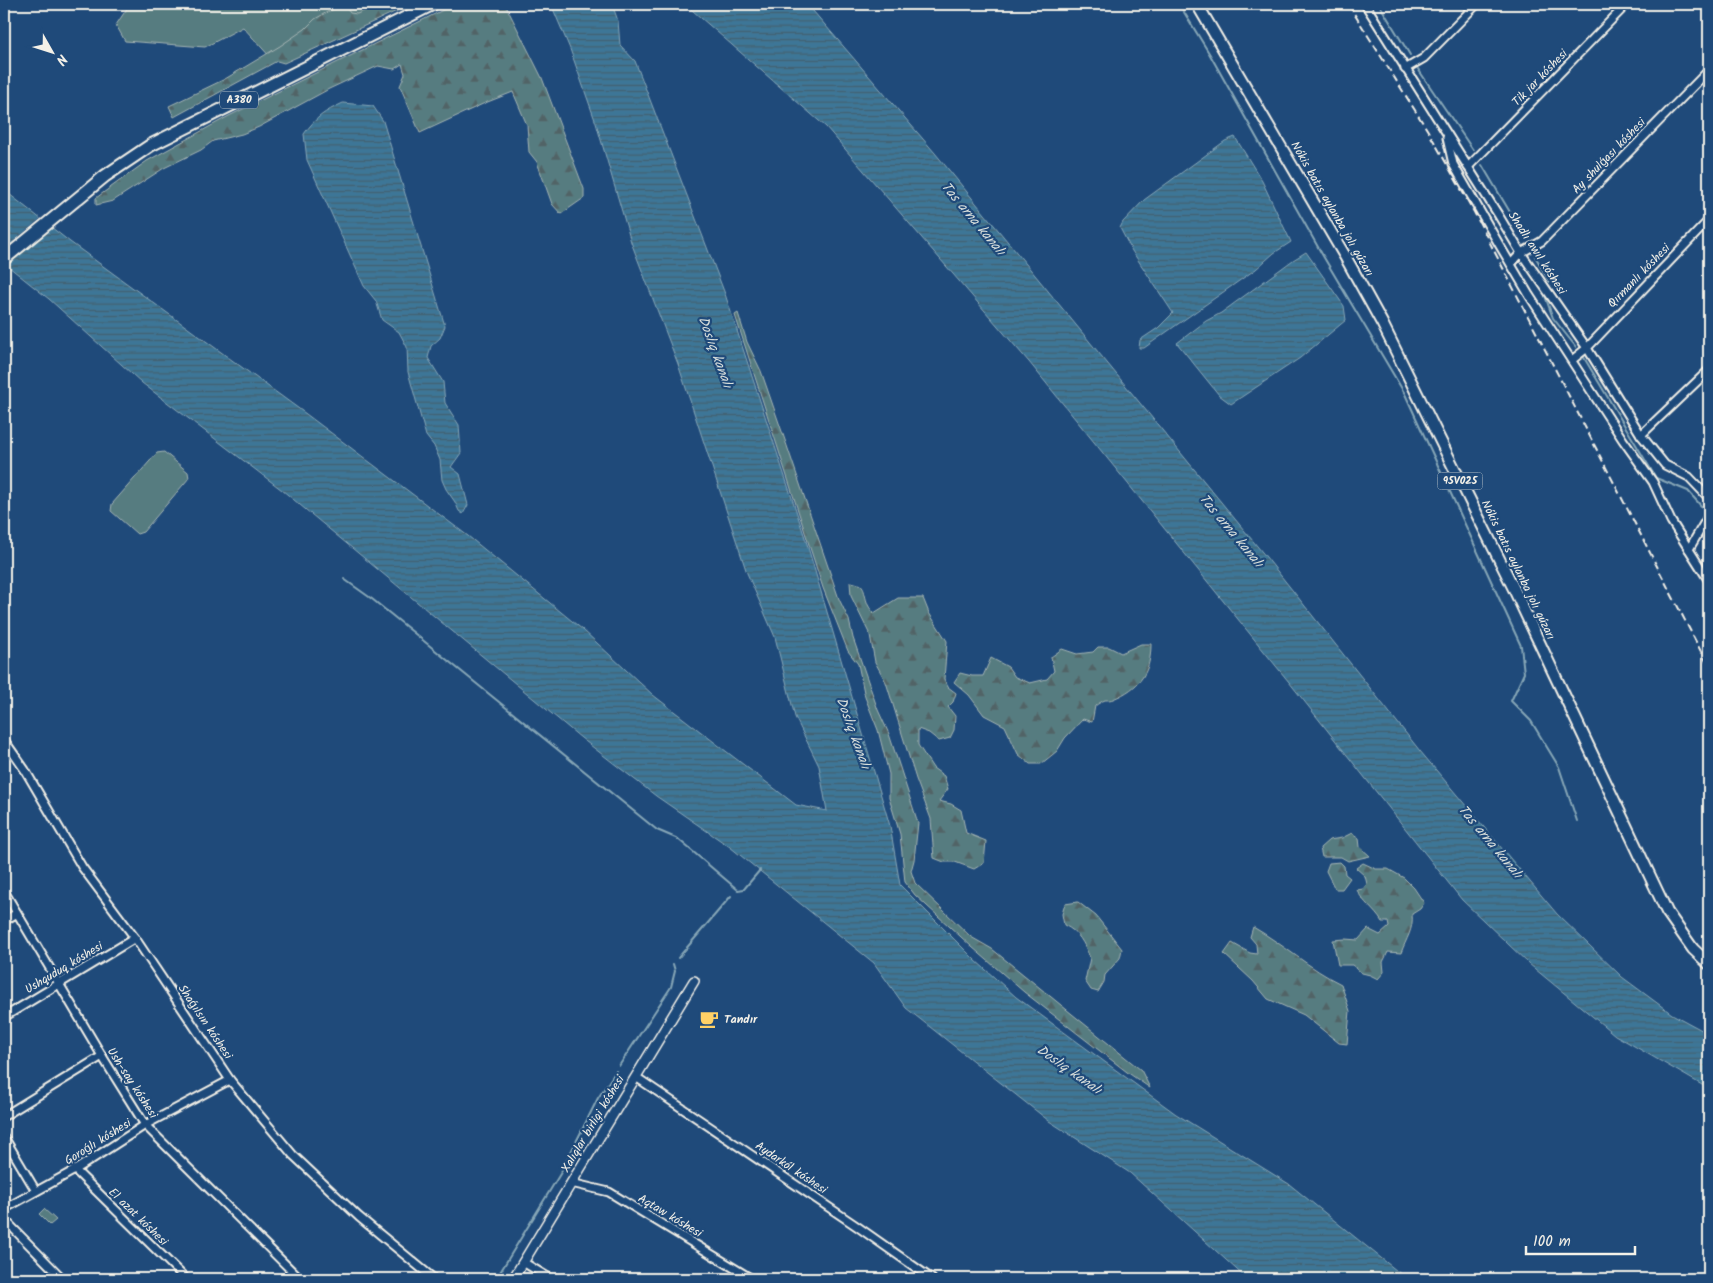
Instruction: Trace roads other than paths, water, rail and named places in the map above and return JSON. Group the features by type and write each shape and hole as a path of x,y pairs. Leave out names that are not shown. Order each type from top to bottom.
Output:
{"highway":[{"name":"A380","path":"4,259 105,176 151,145 433,4"}],"main road":[{"name":"Nókis batıs aylanba jolı gúzarı","path":"1197,4 1342,250 1382,323 1513,587 1667,912 1693,949 1709,964"}],"street":[{"name":"Shadlı awıl kóshesi","path":"1365,4 1521,253 1587,348 1642,435 1665,465 1689,477 1709,498"},
{"path":"1405,69 1424,58 1477,4"},
{"name":"Tik jar kóshesi","path":"1468,167 1627,4"},
{"name":"Ay shulǵası kóshesi","path":"1511,264 1521,253 1542,241 1709,70"},
{"path":"1446,133 1453,164 1511,264 1623,440 1652,482 1671,521 1709,581"},
{"name":"Qırmanlı kóshesi","path":"1572,360 1587,348 1709,220"},
{"path":"1642,435 1709,370"},
{"path":"1689,548 1709,514"},
{"name":"Shaǵılsın kóshesi","path":"4,740 25,770 82,867 135,938 230,1080 293,1155 359,1217 434,1279"},
{"name":"Ush-say kóshesi","path":"4,891 145,1125 300,1279"},
{"path":"4,920 17,912"},
{"name":"Ushquduq kóshesi","path":"4,1017 135,938"},
{"name":"Xalıqlar birligi kóshesi","path":"513,1279 694,981"},
{"path":"4,1116 102,1056"},
{"name":"Aydarkól kóshesi","path":"636,1077 866,1232 932,1279"},
{"name":"Goroǵlı kóshesi","path":"4,1208 75,1170 145,1125 230,1080"},
{"path":"4,1137 36,1191"},
{"name":"El azat kóshesi","path":"75,1170 186,1279"},
{"name":"Aqtaw kóshesi","path":"572,1182 610,1192 752,1279"},
{"path":"4,1219 63,1279"},
{"path":"523,1262 551,1279"}],"water":[{"name":"Doslıq kanalı","path":"551,4 612,4 618,21 620,45 635,61 725,294 807,544 890,826 900,885 975,960 1016,997 1176,1114 1289,1184 1407,1279 1247,1279 1130,1173 1049,1121 906,1008 874,963 730,847 656,796 581,738 282,490 142,383 49,299 4,263 4,190 70,242 306,414 468,536 583,630 653,695 796,805 827,811 819,766 795,717 775,637 747,573 678,364 631,242 596,123 570,49"},
{"name":"Tas arna kanalı","path":"685,4 807,4 935,153 1262,552 1420,751 1557,914 1622,977 1672,1014 1709,1034 1709,1089 1615,1035 1529,964 1462,900 1289,682 1029,362 826,127"},
{"path":"343,103 373,106 383,121 445,326 440,338 431,346 428,358 443,382 445,403 459,425 461,453 451,467 460,474 468,505 463,514 459,511 446,489 442,480 440,460 434,446 426,436 408,372 407,347 399,332 382,320 376,301 364,286 307,160 304,134 321,115"},
{"path":"1235,137 1262,181 1291,242 1144,348 1139,348 1140,340 1158,328 1173,313 1132,251 1120,228 1123,222 1144,200 1225,141"},
{"path":"1306,252 1344,306 1346,320 1300,358 1231,404 1219,395 1177,343"}],"waterway":[{"path":"1179,4 1209,53 1323,256 1405,394 1521,646 1524,673 1511,701 1531,721 1559,767 1577,821"},
{"path":"1379,4 1410,55"},
{"path":"1418,69 1473,150"},
{"path":"1482,165 1526,239"},
{"path":"1535,256 1550,282"},
{"path":"1545,296 1553,318 1576,347"},
{"path":"1583,356 1656,478 1688,491 1702,507"},
{"path":"344,579 372,599 657,830 678,839 738,890 744,889 760,870"},
{"path":"678,958 731,896"},
{"path":"619,1066 671,987 675,971 673,964"},
{"path":"496,1279 560,1174 598,1098 616,1071"}],"railway":[{"path":"1348,4 1428,131 1474,212 1709,667"}],"place":[{"name":"Tandır","path":"709,1019"}]}
